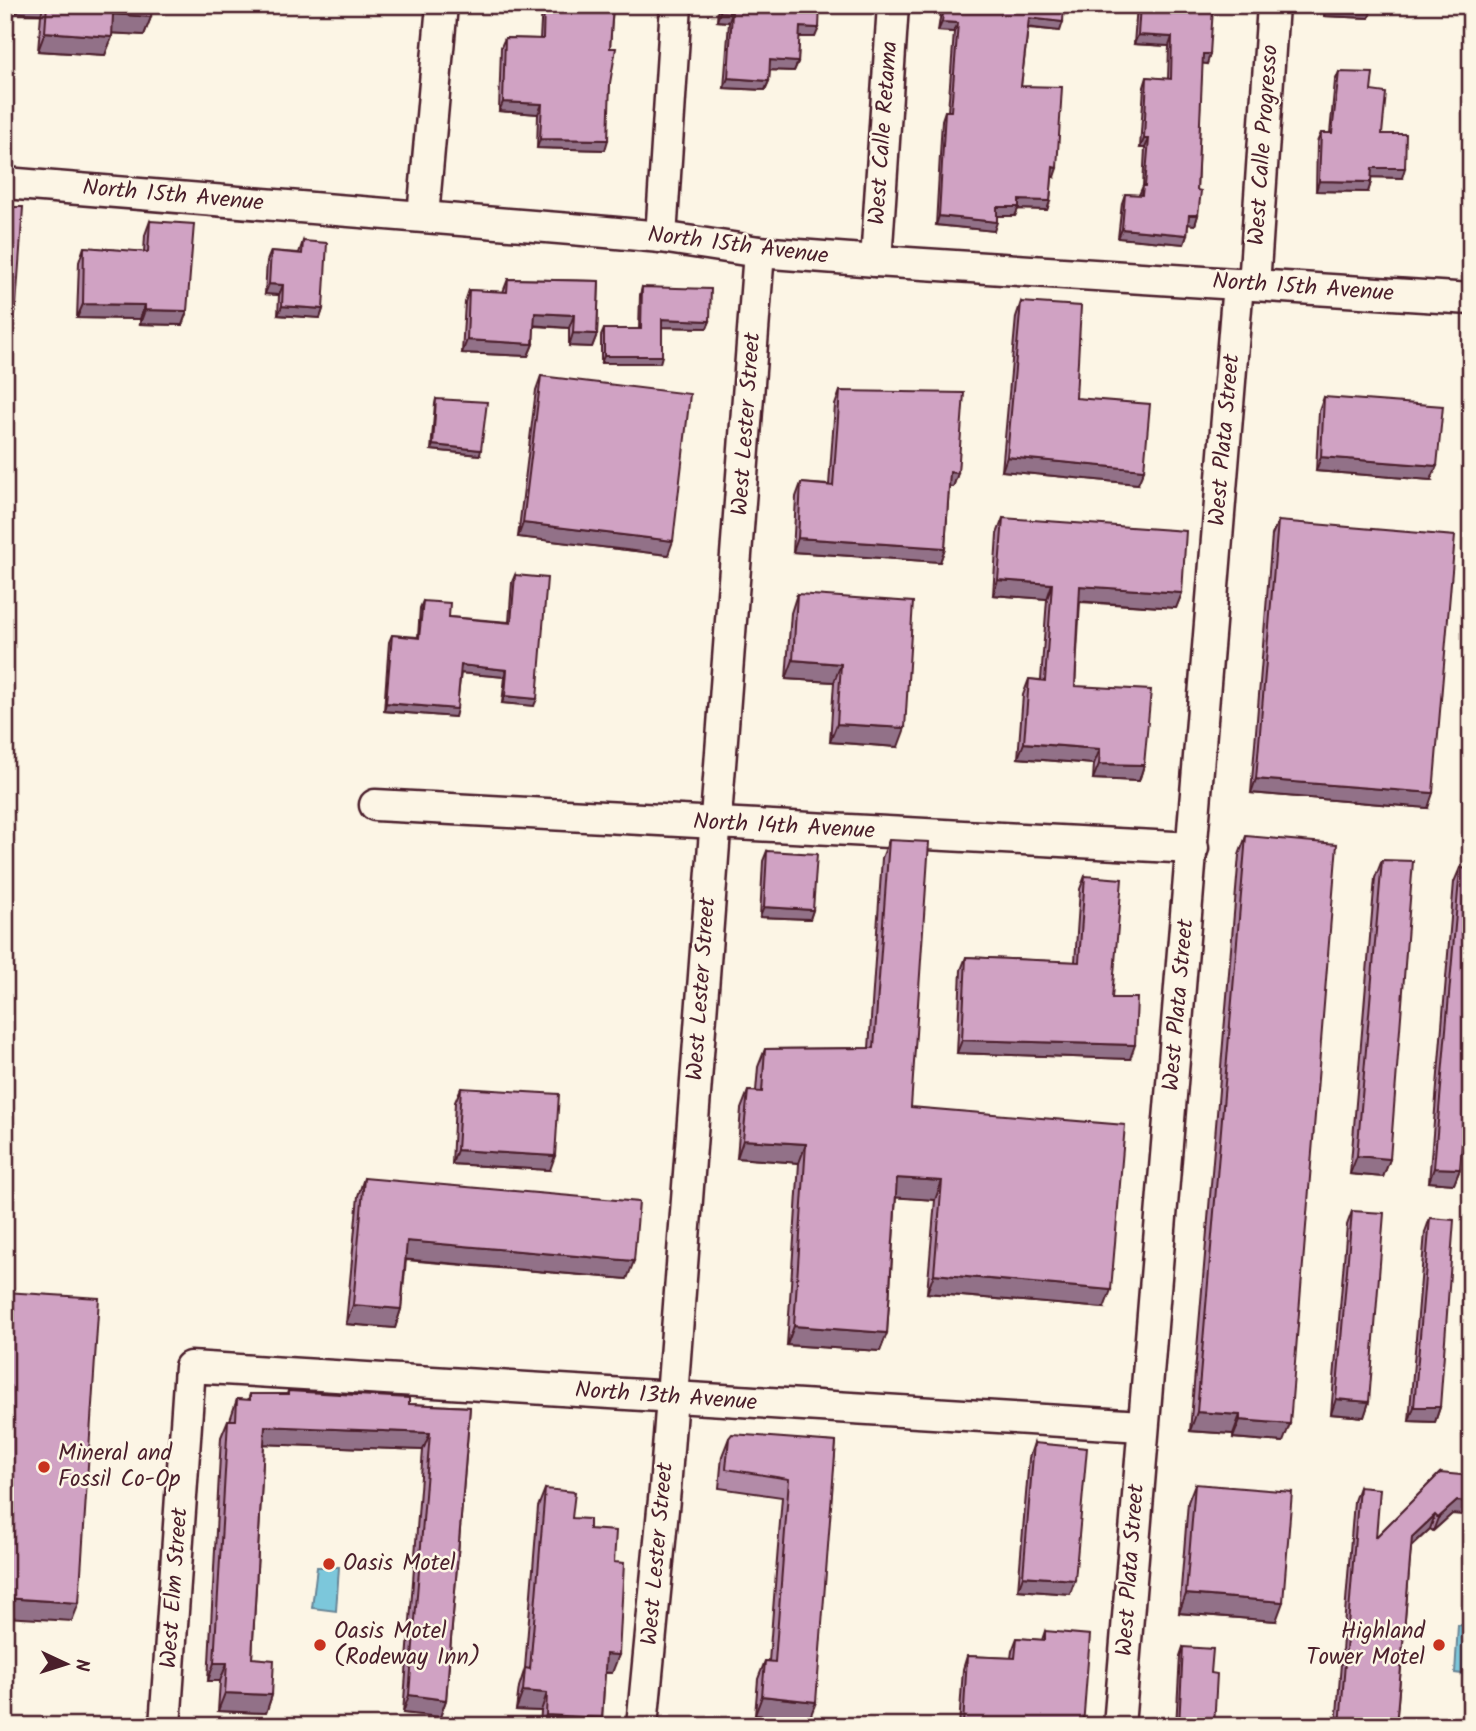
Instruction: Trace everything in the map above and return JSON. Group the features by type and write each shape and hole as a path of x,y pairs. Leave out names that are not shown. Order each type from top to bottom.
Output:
{"street":[{"path":"423,216 442,5"},
{"path":"661,237 676,5"},
{"name":"West Calle Retama","path":"876,261 893,5"},
{"name":"West Calle Progresso","path":"1246,285 1273,5"},
{"name":"North 15th Avenue","path":"5,183 661,237 759,252 1471,299"},
{"name":"West Lester Street","path":"642,1726 672,1397 759,252"},
{"name":"West Plata Street","path":"1119,1726 1142,1426 1246,285"},
{"name":"North 14th Avenue","path":"375,805 1193,848"},
{"name":"North 13th Avenue","path":"190,1367 1142,1426"},
{"name":"West Elm Street","path":"165,1726 190,1367"}],"water":[{"path":"317,1567 339,1567 336,1611 312,1608"},
{"path":"1458,1625 1471,1626 1471,1675 1455,1673"}],"building":[{"path":"47,5 152,5 151,17 113,14 112,37 45,32"},
{"path":"544,5 613,5 610,48 616,48 610,83 608,140 540,139 542,104 503,102 505,38 543,39"},
{"path":"721,5 820,5 819,28 800,27 798,62 770,60 769,81 728,78 732,13 720,12"},
{"path":"944,5 1064,5 1063,22 1029,18 1021,86 1062,87 1057,168 1053,167 1050,201 1019,200 1019,207 997,207 997,222 939,216 945,111 951,111 958,23 942,22"},
{"path":"1140,5 1205,5 1213,8 1210,54 1203,54 1197,190 1201,191 1198,215 1189,215 1187,235 1122,229 1125,194 1142,195 1145,186 1149,139 1144,139 1147,77 1171,79 1172,37 1138,35"},
{"path":"1372,5 1372,8 1327,7"},
{"path":"1339,72 1373,73 1371,91 1386,93 1382,134 1406,134 1405,168 1372,168 1371,182 1319,181 1321,133 1332,133"},
{"path":"5,207 23,207 16,307 5,307"},
{"path":"150,221 194,224 187,311 145,310 145,305 83,304 84,247 148,252"},
{"path":"303,241 327,243 323,309 282,306 283,285 269,284 271,251 302,254"},
{"path":"508,279 599,281 597,334 573,333 574,315 535,313 533,344 467,340 469,290 507,292"},
{"path":"642,287 711,289 710,321 662,319 662,356 604,356 604,329 641,329"},
{"path":"1021,302 1081,306 1076,398 1150,404 1144,470 1007,457"},
{"path":"541,376 690,394 673,541 523,523"},
{"path":"840,391 964,393 958,473 950,472 945,548 798,538 801,483 833,486"},
{"path":"1324,397 1443,406 1437,466 1321,457"},
{"path":"436,399 487,402 481,450 433,445"},
{"path":"1003,518 1186,531 1182,593 1080,586 1075,686 1151,690 1144,765 1099,764 1100,749 1024,743 1029,679 1045,681 1052,584 998,580"},
{"path":"1278,521 1455,536 1433,793 1256,779"},
{"path":"515,575 547,578 537,699 505,696 507,670 461,665 457,709 386,703 392,635 419,638 423,601 450,603 449,617 511,623"},
{"path":"797,594 913,602 905,728 837,724 841,664 793,660"},
{"path":"1246,836 1337,844 1290,1424 1240,1420 1240,1415 1197,1412"},
{"path":"889,840 929,842 911,1107 1125,1125 1111,1290 934,1274 942,1181 897,1178 887,1333 794,1326 806,1144 743,1140 748,1091 762,1092 765,1049 874,1048"},
{"path":"767,851 817,854 813,910 764,907"},
{"path":"1382,860 1413,861 1390,1159 1357,1156"},
{"path":"1460,868 1471,869 1471,1040 1460,1169 1434,1168"},
{"path":"1085,876 1122,879 1112,998 1137,998 1135,1045 962,1040 966,957 1079,962"},
{"path":"461,1088 559,1094 555,1156 457,1150"},
{"path":"364,1178 639,1202 634,1261 407,1241 401,1309 353,1305"},
{"path":"1352,1211 1384,1213 1369,1402 1336,1399"},
{"path":"1430,1218 1454,1220 1440,1407 1414,1407"},
{"name":"Mineral and Fossil Co-Op","path":"5,1292 99,1298 79,1603 5,1598"},
{"path":"288,1391 409,1398 409,1404 470,1407 446,1700 409,1695 430,1433 265,1426 252,1658 274,1660 272,1695 225,1693 227,1663 214,1663 228,1420 236,1420 237,1399 250,1400 250,1394 288,1394"},
{"path":"732,1434 836,1442 816,1702 762,1696 765,1661 775,1662 789,1479 726,1469 729,1438"},
{"path":"1034,1443 1087,1448 1075,1580 1023,1576"},
{"path":"1440,1473 1471,1476 1471,1502 1457,1501 1438,1518 1435,1515 1412,1537 1396,1726 1340,1726 1359,1487 1380,1489 1376,1537"},
{"path":"1195,1484 1292,1492 1283,1602 1186,1594"},
{"path":"545,1489 575,1492 572,1518 589,1519 589,1529 616,1531 614,1562 624,1563 619,1655 606,1654 602,1718 546,1715 547,1693 523,1691 525,1668 530,1669"},
{"path":"1045,1631 1090,1635 1083,1726 1011,1722 1011,1726 963,1726 967,1656 1015,1658 1017,1638 1045,1640"},
{"path":"1183,1647 1213,1649 1211,1673 1217,1674 1214,1726 1179,1726"}],"place":[{"name":"Mineral and Fossil Co-Op","path":"44,1467"},
{"name":"Oasis Motel","path":"329,1564"},
{"name":"Oasis Motel (Rodeway Inn)","path":"320,1645"},
{"name":"Highland Tower Motel","path":"1439,1645"}]}
